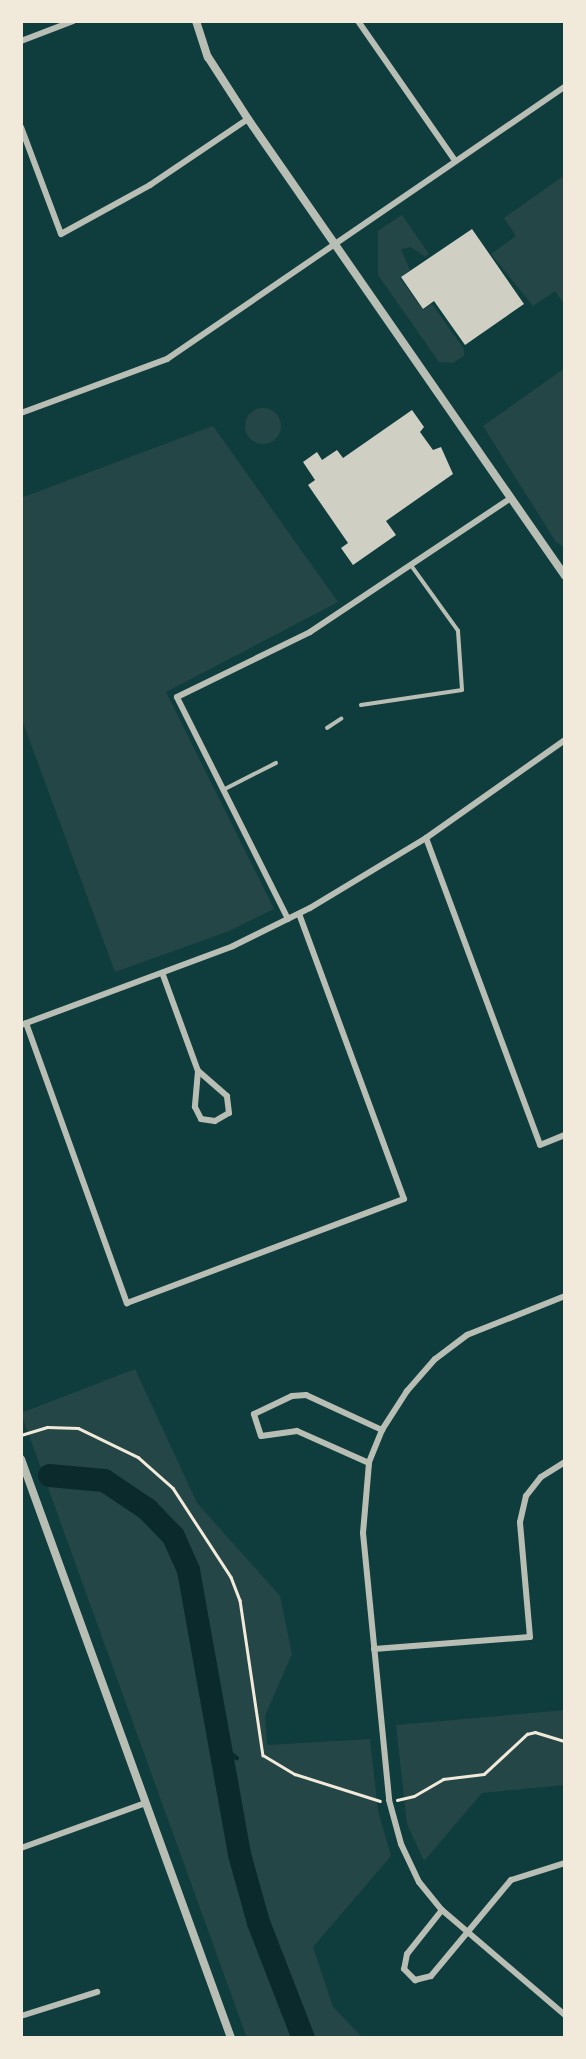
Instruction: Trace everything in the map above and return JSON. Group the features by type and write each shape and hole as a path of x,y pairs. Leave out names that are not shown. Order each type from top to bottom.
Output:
{"street":[{"path":"21,41 73,21"},
{"path":"196,21 208,57 248,119 563,569"},
{"path":"358,21 454,159"},
{"path":"21,413 167,359 336,245 454,159 565,86"},
{"path":"21,127 61,234 150,185 248,119"},
{"path":"288,919 177,697 310,632 412,567 511,498"},
{"path":"299,914 404,1199 127,1303 24,1024 163,975 299,914 426,838 565,740"},
{"path":"426,838 540,1145 565,1135"},
{"path":"163,975 198,1070 195,1107 201,1119 215,1121 229,1113 227,1096 198,1070"},
{"path":"565,1296 467,1335 435,1359 382,1430 369,1463 363,1533 389,1800 401,1844 419,1882 442,1910 565,2015"},
{"path":"369,1463 298,1431 261,1437 254,1414 281,1400 306,1395 382,1430"},
{"path":"21,1459 230,2038"},
{"path":"373,1649 530,1637 520,1522 526,1496 541,1477 565,1462"},
{"path":"21,1847 145,1803"},
{"path":"442,1910 407,1954 404,1969 415,1980 431,1976 510,1880 565,1863"},
{"path":"21,2016 97,1992"}],"lane":[{"path":"361,705 463,690 458,631 412,567"},
{"path":"327,728 341,719"},
{"path":"223,790 276,763"}],"path":[{"path":"21,1435 62,1426 98,1434 138,1457 173,1488 236,1588 251,1656 263,1755 295,1774 359,1797 389,1800 414,1796 443,1779 484,1774 527,1734 565,1741"}],"shaded area":[{"path":"565,175 565,305 555,291 533,306 491,254 516,236 504,218"},
{"path":"402,215 429,254 425,257 411,247 401,249 410,270 400,278 423,310 432,304 464,349 464,356 453,363 439,362 378,275 378,231"},
{"path":"565,368 565,548 556,542 483,426"},
{"path":"263,408 275,414 281,426 275,438 263,444 251,438 245,426 251,414"},
{"path":"213,426 338,602 166,692 274,909 229,931 115,972 21,717 21,498"},
{"path":"135,1369 197,1503 280,1596 292,1654 265,1716 267,1745 370,1739 378,1811 391,1856 313,1947 333,2007 363,2038 247,2038 21,1413"},
{"path":"565,1710 565,1785 482,1793 424,1861 407,1824 396,1725"}],"building":[{"path":"472,229 524,304 465,345 434,301 423,309 401,277"},
{"path":"412,410 424,427 420,432 433,450 441,447 453,474 386,521 396,535 353,565 341,548 348,543 308,485 315,480 303,462 317,452 322,460 337,450 343,458"}],"waterway":[{"path":"49,1475 104,1480 147,1509 173,1536 188,1570 239,1854 258,1922 303,2038"},
{"path":"219,1744 237,1758"}]}
